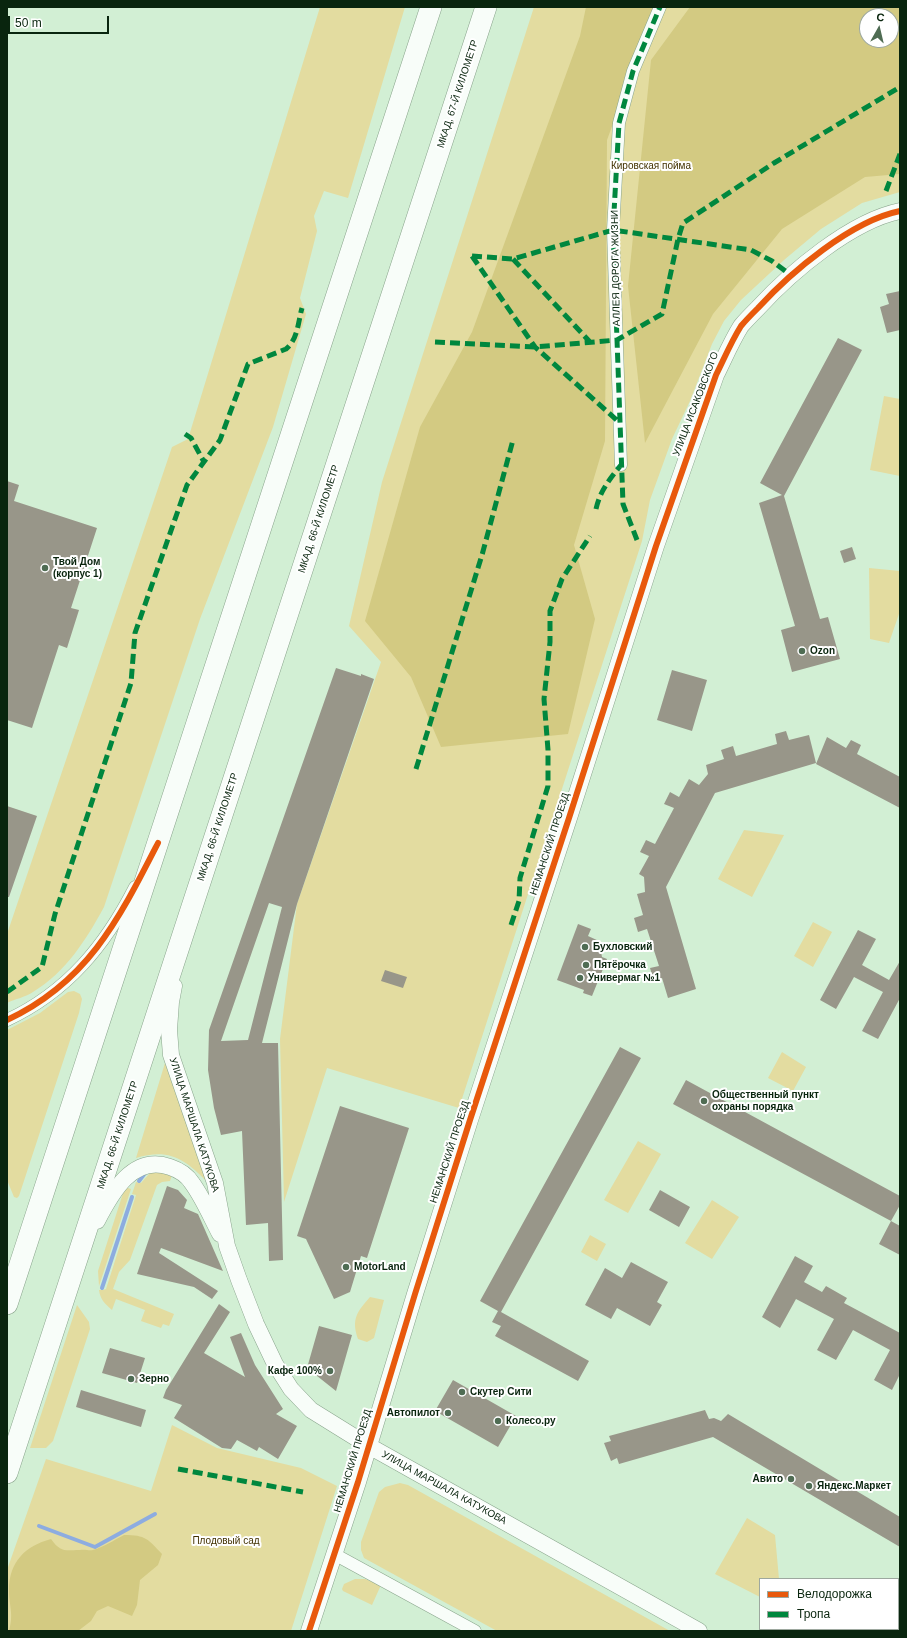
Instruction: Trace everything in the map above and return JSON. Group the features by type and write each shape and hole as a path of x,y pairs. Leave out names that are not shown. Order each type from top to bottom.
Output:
{"highway":[{"path":"7,1304 431,7"},
{"name":"МКАД, 67-Й КИЛОМЕТР","path":"429,181 486,7"},
{"name":"МКАД, 66-Й КИЛОМЕТР","path":"7,1474 429,181"}],"street":[{"name":"АЛЛЕЯ ДОРОГА ЖИЗНИ","path":"621,466 613,230 619,123 632,71 660,7"},
{"name":"УЛИЦА ИСАКОВСКОГО","path":"613,680 656,546 716,375 727,351 742,326 784,282 832,244 860,227 892,212 900,211"},
{"name":"НЕМАНСКИЙ ПРОЕЗД","path":"309,1631 369,1446 463,1143 613,680"},
{"path":"7,1020 36,1005 54,992 82,966 96,950 130,898 158,843"},
{"name":"УЛИЦА МАРШАЛА КАТУКОВА","path":"191,910 171,1002 169,1036 171,1055 215,1183 227,1246"},
{"name":"УЛИЦА МАРШАЛА КАТУКОВА","path":"78,1257 108,1200 130,1173 145,1165 164,1165 180,1171 192,1182 227,1246 256,1324 275,1364 291,1389 311,1410 369,1446 699,1631"},
{"path":"334,1554 475,1631"}],"green space":[{"path":"320,7 405,7 348,198 324,191 314,216 317,231 300,298 306,314 273,427 200,619 104,907 82,943 55,975 30,994 7,1003 7,934 172,447 188,439"},
{"name":"Кировская пойма","path":"534,7 900,7 900,192 862,203 821,229 784,260 741,300 724,321 712,344 690,401 672,439 650,500 642,541 459,1108 327,1068 284,1202 280,1039 297,904 381,662 349,626 382,482"},
{"path":"586,7 656,7 607,140 605,441 574,545 595,619 568,734 441,747 411,677 365,621 420,427 472,332 580,36"},
{"path":"690,7 900,7 900,174 865,177 782,229 713,314 645,443 628,286 651,60"},
{"path":"884,396 900,399 900,476 870,470"},
{"path":"869,568 900,571 900,611 889,643 870,639"},
{"path":"744,830 784,835 752,897 718,879"},
{"path":"813,922 832,932 813,967 794,956"},
{"path":"74,991 80,994 82,999 79,1013 19,1196 17,1198 14,1197 7,1180 7,1030 40,1013 68,992"},
{"path":"782,1052 806,1067 793,1091 768,1078"},
{"path":"165,1063 207,1182 191,1167 176,1158 158,1154 136,1158"},
{"path":"638,1141 661,1154 628,1213 604,1200"},
{"path":"156,1171 172,1175 170,1181 162,1182 157,1185 130,1260 119,1272 113,1289 174,1314 169,1326 163,1324 161,1328 141,1321 145,1310 116,1299 112,1310 103,1301 99,1290 106,1289 136,1195 132,1194 136,1182 141,1183 150,1173"},
{"path":"125,1187 131,1189 99,1286 98,1271"},
{"path":"712,1200 739,1217 712,1259 685,1243"},
{"path":"590,1235 606,1244 597,1261 581,1252"},
{"path":"370,1297 384,1300 374,1338 367,1342 358,1339 355,1321 356,1316"},
{"path":"77,1305 89,1322 90,1329 53,1441 46,1448 30,1448"},
{"name":"Плодовый сад","path":"172,1425 217,1448 301,1468 337,1486 291,1631 7,1631 7,1570 46,1459 151,1491"},
{"path":"400,1483 408,1485 670,1631 497,1631 364,1558 361,1550 361,1542 379,1492 385,1487"},
{"path":"747,1518 775,1535 779,1578 759,1578 759,1596 715,1574"},
{"path":"124,1535 142,1537 150,1541 162,1554 158,1565 140,1580 137,1605 132,1616 108,1606 97,1611 91,1621 78,1631 9,1631 11,1615 9,1596 10,1580 15,1563 26,1551 33,1546 51,1539 58,1547 64,1550 91,1550 97,1549"},
{"path":"355,1579 365,1579 381,1585 372,1605 343,1591 342,1589 344,1584"}],"building":[{"path":"900,291 900,330 887,333 880,307 889,304 886,294"},
{"path":"838,338 862,350 784,496 820,619 828,617 840,659 792,672 781,630 795,626 759,503 782,495 760,483"},
{"name":"Твой Дом (корпус 1)","path":"7,481 19,485 14,501 97,528 71,608 79,610 67,648 59,645 32,728 7,720"},
{"path":"852,547 856,559 844,563 840,551"},
{"path":"336,668 374,679 297,904 262,1043 278,1043 283,1260 269,1261 268,1223 246,1225 242,1131 221,1135 214,1108 208,1070 209,1030","holes":["269,903 282,907 248,1040 221,1041"]},
{"path":"672,670 707,680 692,731 657,720"},
{"path":"786,731 789,740 809,735 816,763 715,793 666,887 696,989 668,998 662,978 654,981 650,968 659,966 647,929 638,932 634,918 643,915 637,894 645,892 644,877 639,874 649,856 640,852 646,840 655,844 674,808 664,804 670,792 679,797 689,779 699,785 708,774 706,765 724,759 721,750 733,746 736,756 777,744 775,734"},
{"path":"827,737 846,748 851,740 861,745 857,754 900,777 900,808 816,764"},
{"path":"7,806 37,816 9,897 7,897"},
{"path":"578,924 591,929 588,936 599,941 602,957 607,959 592,996 583,993 584,990 557,980"},
{"path":"858,930 876,939 862,965 889,980 900,961 900,998 878,1039 862,1031 883,992 854,977 836,1009 820,1000"},
{"path":"385,970 407,977 403,988 381,981"},
{"path":"620,1047 641,1058 501,1312 589,1361 578,1381 495,1336 501,1326 492,1322 498,1311 480,1301"},
{"path":"686,1080 900,1196 900,1205 891,1221 673,1104"},
{"path":"340,1106 409,1128 367,1258 361,1256 350,1292 334,1299 306,1239 297,1236"},
{"path":"167,1186 178,1190 187,1200 184,1208 198,1214 223,1271 161,1248 159,1253 218,1291 212,1299 194,1287 137,1274"},
{"path":"660,1190 690,1207 679,1227 649,1210"},
{"path":"891,1221 900,1226 900,1255 879,1244"},
{"path":"795,1256 813,1266 804,1282 822,1292 826,1286 847,1298 844,1303 900,1333 900,1374 892,1390 874,1380 890,1350 853,1330 836,1360 817,1350 834,1319 796,1299 780,1328 762,1317"},
{"path":"631,1262 668,1282 657,1302 662,1305 650,1326 617,1308 611,1319 585,1305 605,1268 622,1278"},
{"path":"219,1304 230,1312 204,1353 245,1377 230,1337 241,1333 255,1365 283,1409 276,1414 297,1426 278,1459 259,1447 257,1451 237,1440 231,1449 222,1448 174,1418 182,1405 163,1398 166,1390"},
{"path":"319,1326 352,1335 336,1391 307,1368"},
{"path":"110,1348 145,1358 137,1383 102,1373"},
{"path":"453,1380 516,1416 498,1447 435,1411"},
{"path":"81,1390 146,1410 141,1427 76,1407"},
{"path":"705,1410 709,1419 714,1418 721,1421 728,1414 900,1517 900,1547 713,1437 619,1464 617,1458 611,1461 604,1443 611,1441 609,1436"}],"waterway":[{"path":"139,1181 145,1173"},
{"path":"102,1288 132,1197"},
{"path":"39,1526 95,1547 155,1514"}],"marked path":[{"path":"637,540 623,504 613,230 619,123 633,71 660,7"},
{"path":"435,342 535,347 617,340 662,314 678,239 683,223 774,163 900,87"},
{"path":"886,191 900,154"},
{"path":"472,256 513,259 613,230 751,250 772,261 792,276"},
{"path":"472,256 535,347 620,423"},
{"path":"513,259 590,342"},
{"path":"7,992 42,967 55,914 131,683 135,633 187,485 220,440 248,364 286,349 290,345 297,330 302,308"},
{"path":"185,434 191,438 204,462"},
{"path":"416,769 482,555 513,440"},
{"path":"596,509 603,491 621,465"},
{"path":"511,925 519,901 520,878 548,786 548,750 544,699 550,642 550,611 562,579 590,536"},
{"path":"178,1469 303,1492"}],"cycle path":[{"path":"309,1631 358,1482 470,1120 656,546 716,375 741,326 787,279 842,237 862,225 900,211"},
{"path":"7,1020 35,1005 59,987 80,967 98,946 129,897 158,843"}],"place":[{"name":"Твой Дом (корпус 1)","path":"45,568"},
{"name":"Ozon","path":"802,651"},
{"name":"Бухловский","path":"585,947"},
{"name":"Пятёрочка","path":"586,965"},
{"name":"Универмаг №1","path":"580,978"},
{"name":"Общественный пункт охраны порядка","path":"704,1101"},
{"name":"MotorLand","path":"346,1267"},
{"name":"Кафе 100%","path":"330,1371"},
{"name":"Зерно","path":"131,1379"},
{"name":"Скутер Сити","path":"462,1392"},
{"name":"Автопилот","path":"448,1413"},
{"name":"Колесо.ру","path":"498,1421"},
{"name":"Авито","path":"791,1479"},
{"name":"Яндекс.Маркет","path":"809,1486"}]}
